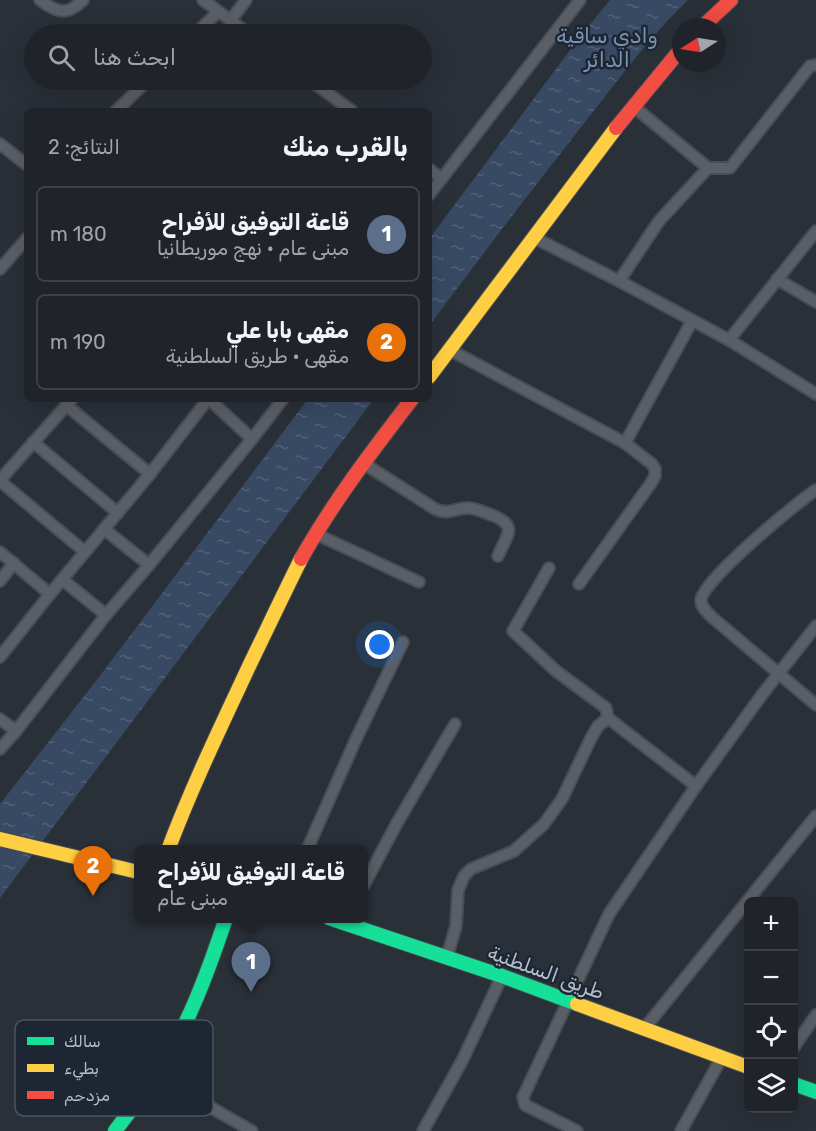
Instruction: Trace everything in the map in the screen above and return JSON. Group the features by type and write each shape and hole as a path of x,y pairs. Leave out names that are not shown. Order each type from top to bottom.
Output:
{"street":[{"path":"40,0 51,9 61,12 70,10 83,0"},
{"path":"203,0 234,24"},
{"path":"230,21 246,0"},
{"path":"432,191 580,0"},
{"path":"711,18 730,0"},
{"path":"205,24 218,12"},
{"path":"432,373 600,148 672,60"},
{"path":"633,106 708,168 730,168 810,66 816,65"},
{"path":"119,108 138,90"},
{"path":"324,90 348,108"},
{"path":"0,144 24,163"},
{"path":"619,281 659,221 708,168"},
{"path":"432,171 441,178"},
{"path":"729,340 816,231"},
{"path":"533,237 729,340 816,394"},
{"path":"0,268 24,241"},
{"path":"777,279 816,302"},
{"path":"625,442 692,321"},
{"path":"450,350 625,442 655,469 655,476 646,491 579,584"},
{"path":"85,552 0,481 69,402 150,474"},
{"path":"0,657 150,474 206,402"},
{"path":"211,402 252,439"},
{"path":"0,749 106,615 281,402"},
{"path":"170,845 206,755 275,611 316,534 363,463 410,402"},
{"path":"33,442 117,513"},
{"path":"363,463 435,509 450,512 469,508 501,519 506,523 509,531 498,556"},
{"path":"816,490 756,537 710,584 700,601 703,608 713,618 816,705"},
{"path":"104,529 149,565"},
{"path":"316,534 419,582"},
{"path":"0,552 51,594"},
{"path":"0,581 14,563"},
{"path":"549,568 513,631 556,671 606,708 609,718 696,786"},
{"path":"63,580 106,615"},
{"path":"577,1131 525,1105 523,1097 568,1000 609,914 696,786 816,626"},
{"path":"308,845 403,642"},
{"path":"0,718 16,731"},
{"path":"447,957 456,926 458,890 464,876 471,869 514,851 544,824 562,799 598,726 609,718"},
{"path":"368,876 455,724"},
{"path":"644,1029 816,816"},
{"path":"0,839 134,871"},
{"path":"187,1020 210,966 224,923"},
{"name":"طريق السلطنية","path":"353,923 744,1065"},
{"path":"423,1131 462,1061 502,976"},
{"path":"798,1041 816,1015"},
{"path":"681,1131 722,1057"},
{"path":"798,1085 816,1092"},
{"path":"213,1109 252,1131"},
{"path":"121,1129 130,1116"}],"water":[{"name":"وادي ساقية الدائر","path":"610,0 688,0 659,30 620,77 432,322 432,235"},
{"path":"306,402 372,402 0,898 0,804 99,677"}],"traffic: fast":[{"path":"187,1020 224,923"},
{"path":"344,923 502,976 577,1004"},
{"path":"798,1085 816,1092"},
{"path":"115,1131 126,1116"}],"traffic: slow":[{"path":"432,373 616,128"},
{"path":"170,845 208,755 301,559"},
{"path":"0,839 134,871"},
{"path":"577,1004 744,1066"}],"traffic: jam":[{"path":"712,18 731,0"},
{"path":"616,128 672,60"},
{"path":"301,559 340,497 410,402"}],"place":[{"name":"مقهى بابا علي","path":"93,896"},
{"name":"قاعة التوفيق للأفراح","path":"251,992"}]}
